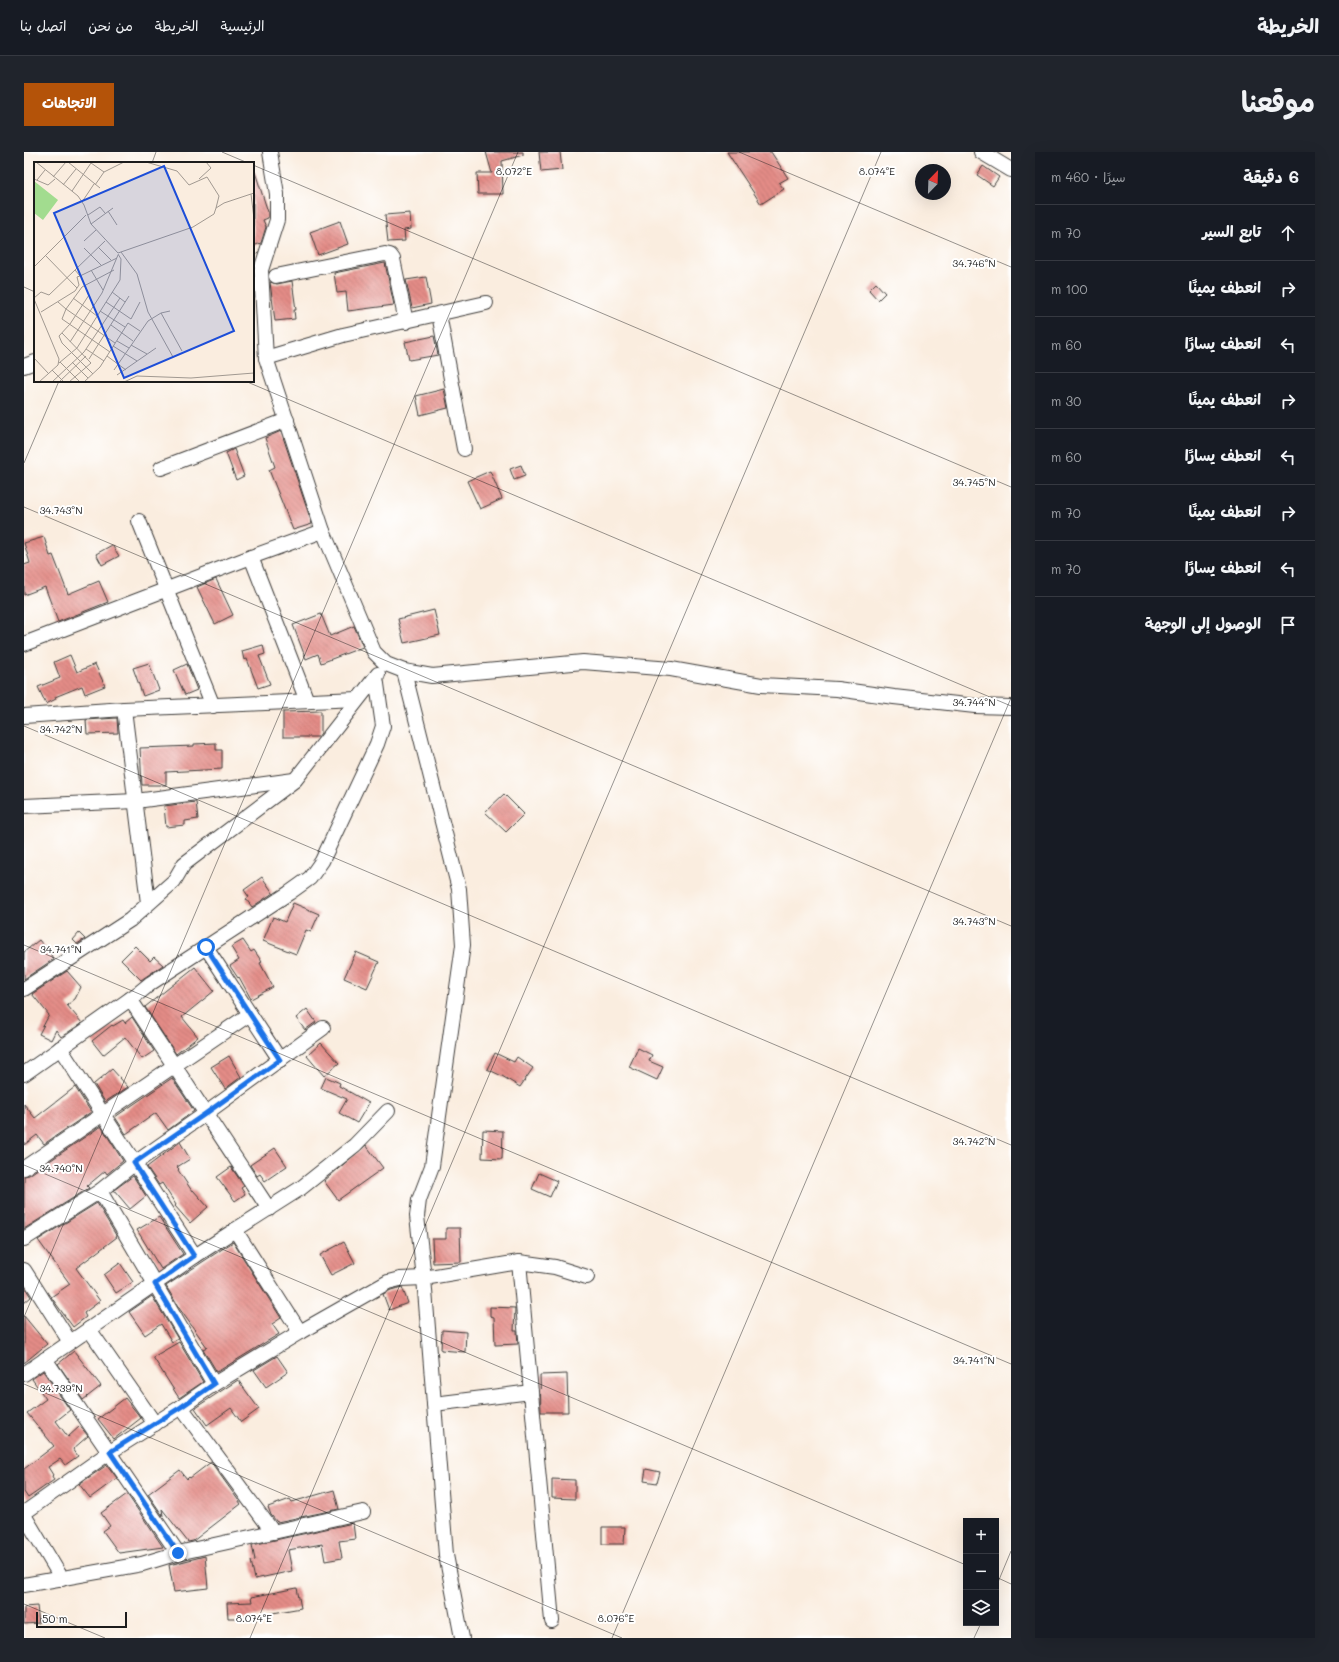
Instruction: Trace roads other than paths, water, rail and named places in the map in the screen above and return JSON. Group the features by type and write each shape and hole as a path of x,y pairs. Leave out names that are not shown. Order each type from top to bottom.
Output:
{"street":[{"path":"273,154 277,194 277,220 257,272 266,358 323,531 374,652 386,664 404,671 432,676 590,662 671,669 761,685 837,689 894,698 975,706 1011,707"},
{"path":"990,154 1011,170"},
{"path":"276,276 385,254 390,255 393,259 406,322"},
{"path":"266,358 343,335 486,303"},
{"path":"439,314 464,449"},
{"path":"24,366 34,362"},
{"path":"161,468 287,420"},
{"path":"139,521 213,706"},
{"path":"24,644 323,531"},
{"path":"251,557 307,701"},
{"path":"24,989 130,920 174,881 184,864 295,780 357,699 367,690 386,664"},
{"path":"404,671 460,888 463,945 432,1166 419,1200 417,1216 424,1278 446,1555 462,1638"},
{"path":"24,1074 151,983 310,878 322,861 377,744 383,726 376,677"},
{"path":"24,716 124,709 357,699"},
{"path":"124,709 148,903"},
{"path":"24,806 136,801 295,780"},
{"path":"206,947 280,1060"},
{"path":"130,999 269,1209"},
{"path":"24,1168 102,1113 250,1014"},
{"path":"24,1239 100,1191 134,1163 205,1114 323,1028"},
{"path":"60,1048 194,1256"},
{"path":"24,1374 194,1256 301,1188 355,1145 388,1111"},
{"path":"100,1191 214,1384"},
{"path":"235,1230 300,1332"},
{"path":"518,1262 552,1621"},
{"path":"62,1579 24,1514 110,1452 214,1384 300,1332 388,1282 400,1279 424,1278 518,1262 555,1267 587,1278"},
{"path":"24,1270 70,1342"},
{"path":"89,1329 155,1424"},
{"path":"46,1359 178,1553"},
{"path":"434,1404 531,1392"},
{"path":"181,1407 272,1532"},
{"path":"24,1585 142,1564 178,1553 364,1512"}]}
